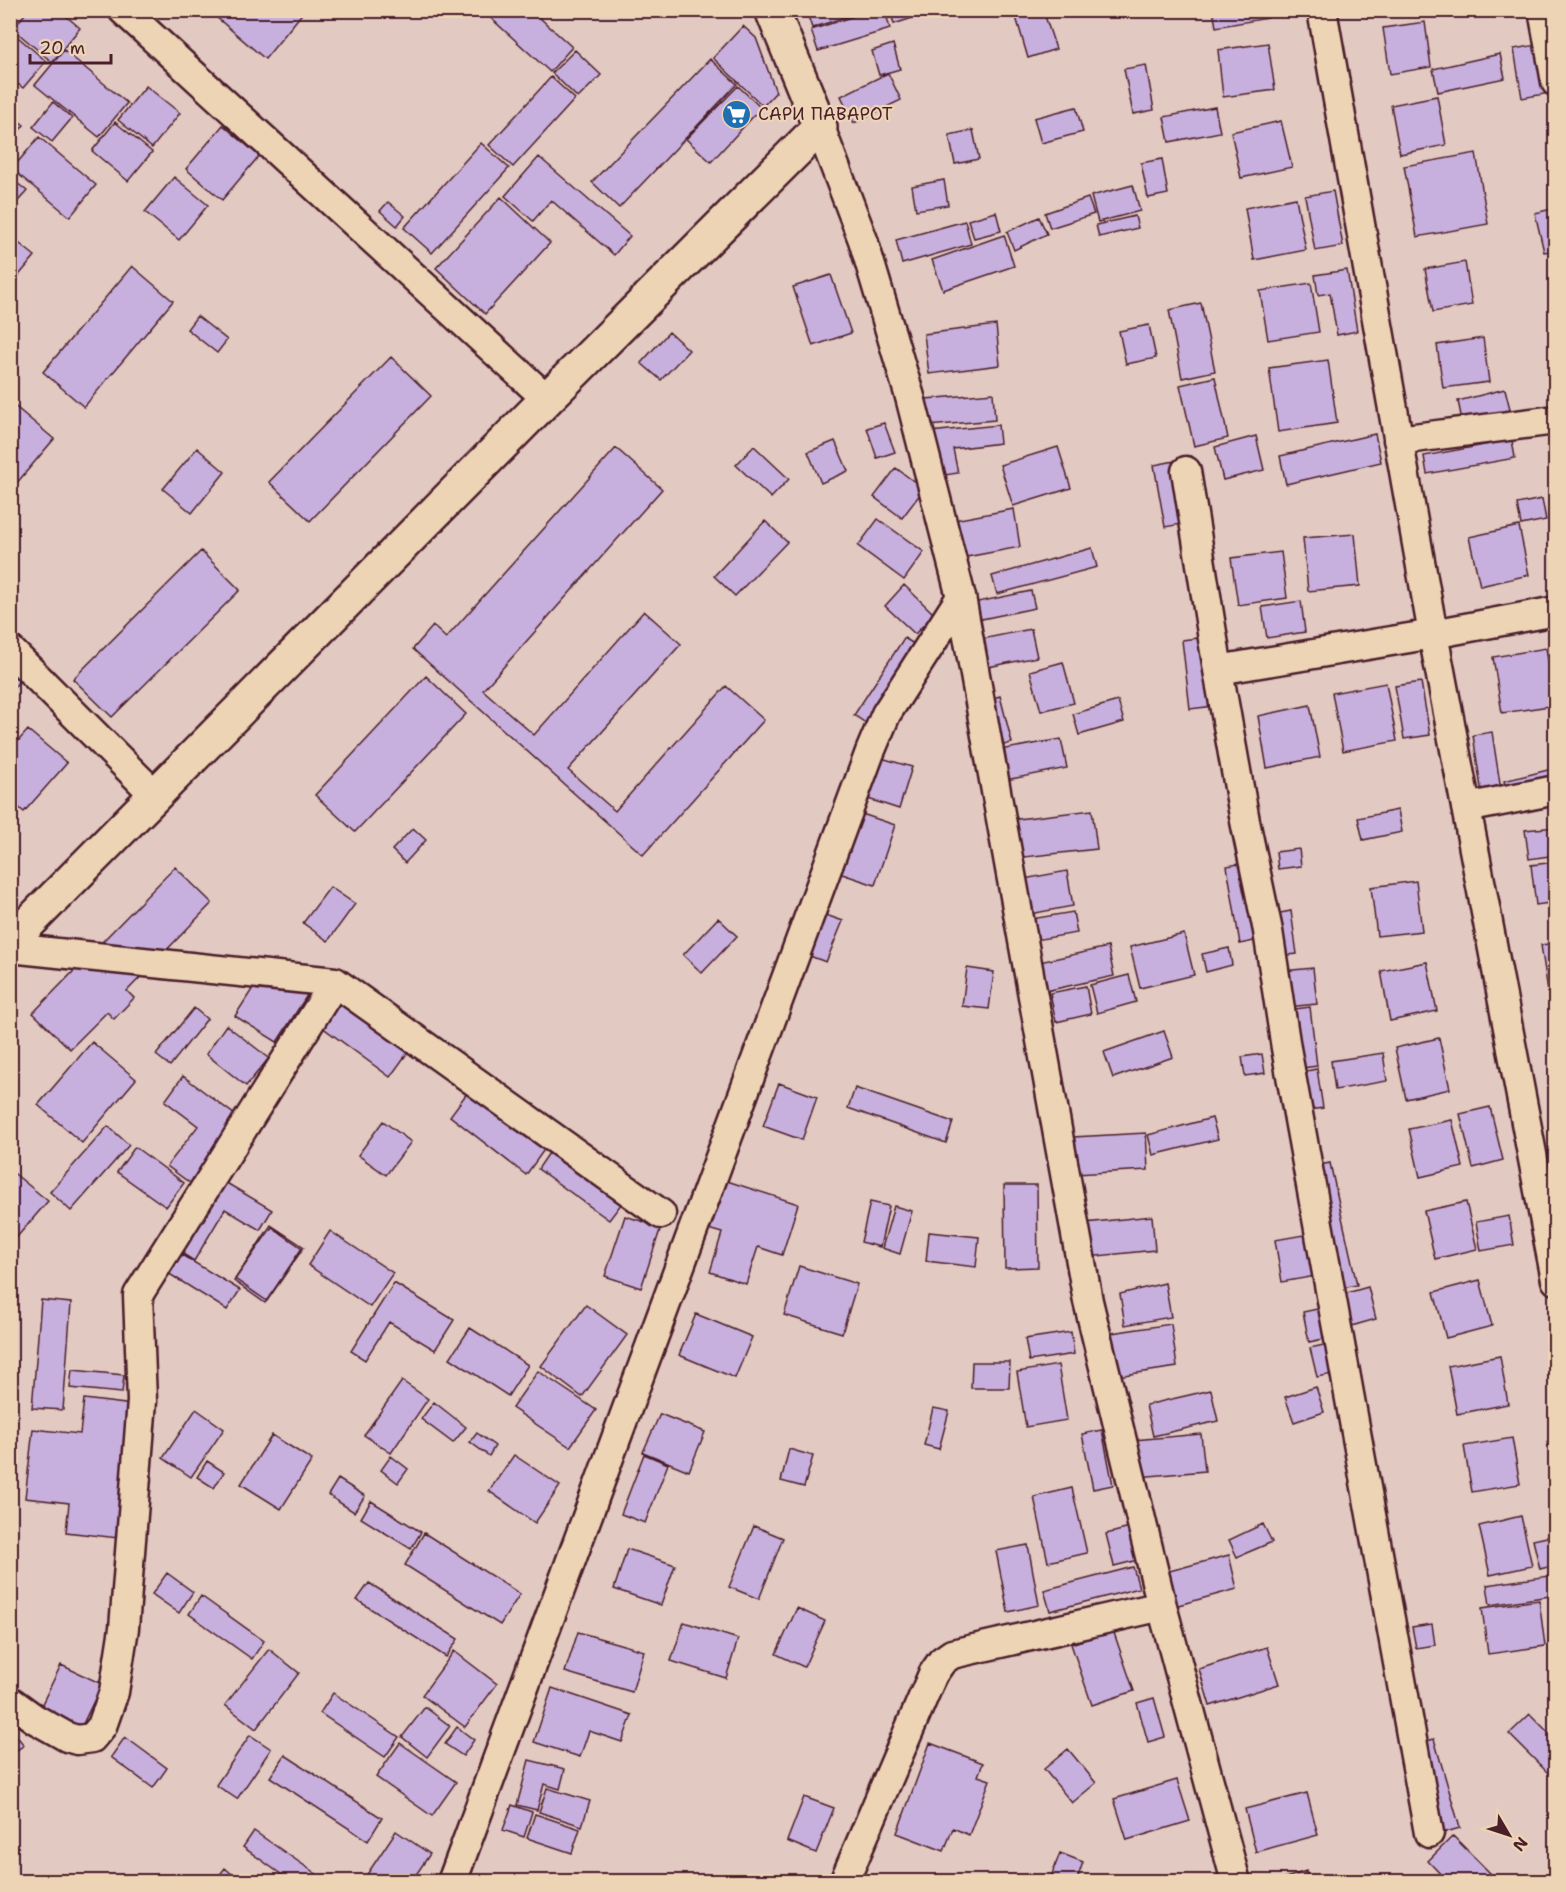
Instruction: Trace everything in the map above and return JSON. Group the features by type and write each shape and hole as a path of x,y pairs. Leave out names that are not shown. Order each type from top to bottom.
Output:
{"street":[{"path":"123,10 547,399"},
{"path":"772,10 863,240 910,397 961,597 1088,1301 1162,1606 1236,1881"},
{"path":"1322,10 1433,634 1556,1280"},
{"path":"1543,10 1556,82"},
{"path":"10,942 547,399 820,127"},
{"path":"1398,440 1556,420"},
{"path":"1186,471 1218,670 1245,821 1268,931 1286,1048 1429,1833"},
{"path":"452,1881 870,752 886,714 961,597"},
{"path":"1218,670 1556,611"},
{"path":"10,650 156,796"},
{"path":"1466,808 1556,790"},
{"path":"10,948 334,982 661,1214"},
{"path":"10,1701 35,1719 77,1740 92,1738 102,1726 114,1692 124,1628 142,1401 138,1295 334,982"},
{"path":"844,1881 933,1674 947,1656 1162,1606"}],"building":[{"path":"28,10 59,10 80,28 52,62 13,29"},
{"path":"208,10 305,10 265,59"},
{"path":"482,10 531,10 572,47 550,72"},
{"path":"806,10 866,10 812,28"},
{"path":"873,10 885,10 890,29 818,51 811,30"},
{"path":"890,10 937,10 894,24"},
{"path":"1014,10 1043,10 1056,49 1028,58"},
{"path":"1213,10 1266,10 1268,18 1216,27"},
{"path":"1425,22 1431,67 1390,74 1383,28"},
{"path":"743,26 756,38 776,92 763,106 713,58"},
{"path":"12,32 46,61 23,88 10,78"},
{"path":"1268,43 1275,90 1223,97 1218,50"},
{"path":"893,44 900,69 879,75 872,51"},
{"path":"1542,44 1550,93 1522,98 1514,49"},
{"path":"64,50 127,103 99,137 35,85"},
{"path":"575,50 601,75 578,98 552,73"},
{"path":"1500,54 1505,78 1438,92 1433,69"},
{"path":"710,59 737,84 619,208 592,182"},
{"path":"1146,65 1154,110 1133,114 1124,69"},
{"path":"888,73 901,100 854,123 841,96"},
{"path":"551,77 575,99 513,167 489,145"},
{"path":"146,86 180,113 152,148 118,120"},
{"path":"738,86 761,108 711,162 686,139"},
{"path":"1437,96 1446,145 1400,154 1391,105"},
{"path":"53,102 72,118 52,142 33,127"},
{"path":"1076,107 1083,132 1041,143 1034,118"},
{"path":"1215,107 1220,132 1169,142 1164,117"},
{"path":"10,114 24,125 10,142"},
{"path":"1281,121 1292,167 1241,178 1231,132"},
{"path":"115,122 152,152 128,181 92,151"},
{"path":"223,125 259,156 222,200 186,169"},
{"path":"973,130 979,159 955,164 949,135"},
{"path":"39,137 96,185 70,217 12,169"},
{"path":"481,143 509,168 432,253 404,228"},
{"path":"1476,153 1488,224 1417,237 1404,166"},
{"path":"539,157 630,236 614,255 551,200 533,221 505,196"},
{"path":"1162,159 1168,194 1148,198 1141,163"},
{"path":"174,177 208,205 179,240 145,212"},
{"path":"11,178 27,191 10,210 10,180"},
{"path":"944,180 948,205 916,210 912,186"},
{"path":"1133,185 1140,211 1098,222 1091,196"},
{"path":"1333,191 1343,246 1315,251 1305,196"},
{"path":"501,197 550,243 485,314 436,268"},
{"path":"1088,198 1094,214 1050,228 1045,213"},
{"path":"1296,198 1306,250 1254,260 1245,208"},
{"path":"388,202 405,216 397,226 380,211"},
{"path":"1556,208 1556,250 1544,252 1535,213"},
{"path":"996,212 1001,231 974,238 968,220"},
{"path":"1135,216 1138,228 1099,237 1096,225"},
{"path":"1039,217 1047,234 1014,250 1007,232"},
{"path":"965,221 971,244 902,264 896,240"},
{"path":"1004,235 1014,266 943,290 932,260"},
{"path":"10,236 35,256 10,286"},
{"path":"1465,262 1472,305 1433,312 1425,269"},
{"path":"132,266 173,301 84,407 43,372"},
{"path":"1347,270 1357,331 1337,335 1330,293 1318,295 1315,275"},
{"path":"831,275 851,333 813,346 793,287"},
{"path":"1311,283 1319,332 1268,340 1260,291"},
{"path":"1201,303 1215,371 1182,378 1169,310"},
{"path":"197,316 227,340 217,353 187,329"},
{"path":"996,325 1000,365 929,374 924,334"},
{"path":"1149,325 1156,358 1126,364 1119,331"},
{"path":"669,332 689,350 661,380 641,363"},
{"path":"1483,338 1489,382 1443,388 1437,345"},
{"path":"391,357 431,396 310,521 269,482"},
{"path":"1328,360 1337,423 1278,432 1269,368"},
{"path":"1215,377 1228,438 1194,446 1180,385"},
{"path":"1505,389 1511,413 1463,425 1458,401"},
{"path":"993,393 995,420 928,426 926,399"},
{"path":"10,403 54,439 10,491"},
{"path":"884,423 895,452 877,458 867,428"},
{"path":"998,425 1000,443 953,449 958,473 939,476 930,432"},
{"path":"1375,434 1381,462 1286,484 1280,456"},
{"path":"1256,436 1264,470 1223,480 1215,447"},
{"path":"1512,440 1515,458 1427,474 1424,456"},
{"path":"835,441 848,471 821,483 808,452"},
{"path":"754,446 789,479 771,498 736,465"},
{"path":"1058,447 1071,488 1013,506 1000,465"},
{"path":"197,448 225,472 192,513 163,489"},
{"path":"616,448 662,489 483,690 534,735 644,611 681,644 568,770 615,811 726,686 764,720 643,855 413,649 433,626 446,638"},
{"path":"1175,461 1187,523 1165,527 1154,465"},
{"path":"896,468 924,489 902,518 874,497"},
{"path":"1542,499 1546,520 1521,525 1517,504"},
{"path":"1014,509 1020,547 961,558 954,520"},
{"path":"878,519 924,552 904,580 858,546"},
{"path":"765,521 787,542 735,596 714,576"},
{"path":"1519,526 1529,575 1480,586 1469,537"},
{"path":"1355,534 1360,586 1308,591 1303,538"},
{"path":"1092,548 1097,567 997,594 992,576"},
{"path":"201,551 240,590 112,717 73,679"},
{"path":"1281,552 1287,598 1238,605 1231,558"},
{"path":"904,585 934,614 915,634 885,606"},
{"path":"1031,591 1035,608 977,620 973,603"},
{"path":"1301,601 1305,632 1267,638 1262,607"},
{"path":"1031,629 1037,657 983,668 977,640"},
{"path":"1206,637 1214,706 1190,709 1182,640"},
{"path":"904,638 921,648 870,726 854,715"},
{"path":"1546,648 1556,705 1502,713 1493,657"},
{"path":"1063,662 1074,703 1041,711 1030,671"},
{"path":"10,666 23,677 10,692"},
{"path":"426,676 466,714 355,832 315,795"},
{"path":"1421,682 1430,735 1404,739 1395,686"},
{"path":"1386,683 1397,741 1343,751 1332,693"},
{"path":"1000,696 1012,743 995,747 983,701"},
{"path":"1118,701 1124,722 1079,735 1073,714"},
{"path":"1310,705 1320,757 1267,768 1258,716"},
{"path":"28,730 67,763 24,812 10,800 10,750"},
{"path":"1492,732 1502,797 1483,801 1473,735"},
{"path":"1061,739 1067,768 1006,780 1000,750"},
{"path":"878,757 912,767 899,809 865,798"},
{"path":"1556,768 1556,785 1508,797 1504,781"},
{"path":"1092,810 1097,849 1015,858 1010,820"},
{"path":"1398,810 1402,832 1363,840 1358,818"},
{"path":"856,812 895,825 875,885 836,872"},
{"path":"1556,827 1556,855 1529,859 1525,830"},
{"path":"413,828 426,840 405,863 392,850"},
{"path":"1299,849 1301,866 1278,869 1276,852"},
{"path":"1249,862 1263,939 1240,944 1227,866"},
{"path":"1556,862 1556,902 1536,905 1531,865"},
{"path":"175,867 212,903 127,991 134,998 114,1019 107,1012 70,1049 33,1013"},
{"path":"1067,871 1073,906 1025,915 1018,880"},
{"path":"1416,881 1422,931 1377,936 1371,887"},
{"path":"330,887 355,904 328,941 303,923"},
{"path":"1291,911 1297,954 1280,956 1275,914"},
{"path":"1073,912 1077,933 1029,941 1025,920"},
{"path":"823,914 843,921 826,962 807,955"},
{"path":"718,918 737,936 702,973 683,955"},
{"path":"1184,934 1194,975 1140,988 1130,947"},
{"path":"1556,943 1556,989 1548,991 1541,945"},
{"path":"1108,947 1114,976 1041,992 1035,963"},
{"path":"1229,948 1232,965 1206,972 1202,954"},
{"path":"271,960 313,986 277,1042 235,1016"},
{"path":"1427,962 1437,1011 1390,1021 1381,971"},
{"path":"967,968 994,972 989,1009 962,1006"},
{"path":"1313,968 1317,1004 1287,1007 1283,971"},
{"path":"1129,975 1136,1002 1097,1013 1090,985"},
{"path":"1086,986 1091,1014 1056,1022 1050,993"},
{"path":"340,995 411,1048 390,1077 318,1024"},
{"path":"1310,1007 1317,1066 1295,1069 1288,1010"},
{"path":"194,1008 207,1019 170,1066 156,1055"},
{"path":"226,1025 269,1058 246,1086 206,1054"},
{"path":"1164,1031 1173,1057 1113,1078 1104,1052"},
{"path":"1439,1038 1450,1089 1406,1099 1395,1048"},
{"path":"92,1042 136,1079 82,1143 38,1105"},
{"path":"1383,1053 1387,1081 1335,1090 1331,1061"},
{"path":"1262,1054 1265,1073 1245,1076 1242,1057"},
{"path":"1317,1069 1323,1108 1302,1111 1296,1073"},
{"path":"183,1076 239,1118 190,1183 167,1166 198,1126 165,1101"},
{"path":"779,1083 817,1097 802,1140 763,1126"},
{"path":"855,1088 953,1122 946,1143 848,1108"},
{"path":"470,1089 546,1147 526,1175 450,1116"},
{"path":"1490,1107 1503,1160 1473,1168 1460,1114"},
{"path":"1212,1118 1218,1139 1153,1155 1148,1135"},
{"path":"1452,1120 1463,1167 1420,1177 1409,1129"},
{"path":"383,1121 411,1142 386,1175 358,1155"},
{"path":"108,1126 129,1145 71,1211 50,1192"},
{"path":"1146,1133 1148,1170 1075,1174 1073,1137"},
{"path":"135,1147 184,1183 166,1207 117,1172"},
{"path":"553,1147 625,1199 609,1220 538,1169"},
{"path":"1330,1163 1357,1285 1337,1289 1310,1167"},
{"path":"10,1170 48,1201 10,1245"},
{"path":"218,1178 272,1210 260,1230 225,1209 194,1261 175,1249"},
{"path":"724,1180 798,1204 782,1255 758,1247 746,1284 710,1272 722,1233 708,1229"},
{"path":"1004,1185 1037,1185 1038,1267 1005,1268"},
{"path":"870,1202 889,1206 880,1247 861,1242"},
{"path":"1466,1202 1477,1249 1435,1259 1424,1211"},
{"path":"894,1206 912,1211 900,1254 882,1248"},
{"path":"625,1216 661,1227 641,1288 605,1276"},
{"path":"1152,1216 1155,1250 1088,1257 1085,1223"},
{"path":"1509,1216 1514,1245 1481,1251 1476,1222"},
{"path":"271,1225 304,1247 267,1301 235,1279"},
{"path":"272,1227 302,1248 265,1303 234,1281"},
{"path":"330,1231 393,1273 370,1307 308,1265"},
{"path":"929,1232 979,1237 976,1267 926,1261"},
{"path":"1309,1234 1316,1276 1282,1282 1275,1240"},
{"path":"175,1251 240,1290 227,1310 163,1270"},
{"path":"799,1266 857,1284 842,1333 784,1315"},
{"path":"1480,1280 1492,1326 1446,1338 1434,1292"},
{"path":"394,1283 454,1320 435,1350 389,1322 365,1360 351,1351"},
{"path":"1165,1283 1171,1317 1125,1325 1120,1294"},
{"path":"1368,1287 1376,1319 1348,1327 1340,1295"},
{"path":"41,1300 71,1303 63,1410 32,1408"},
{"path":"586,1305 627,1335 582,1397 541,1366"},
{"path":"1327,1307 1333,1337 1309,1342 1303,1312"},
{"path":"696,1314 752,1337 735,1378 679,1355"},
{"path":"1171,1324 1177,1367 1111,1377 1105,1334"},
{"path":"470,1328 528,1365 508,1396 450,1358"},
{"path":"1071,1332 1074,1354 1029,1361 1025,1339"},
{"path":"1333,1343 1339,1373 1317,1377 1310,1348"},
{"path":"1500,1356 1508,1404 1457,1414 1448,1366"},
{"path":"972,1362 1010,1362 1009,1388 971,1388"},
{"path":"1058,1365 1067,1420 1026,1427 1017,1372"},
{"path":"72,1370 124,1375 122,1393 70,1388"},
{"path":"538,1371 596,1410 570,1447 512,1408"},
{"path":"402,1381 428,1399 391,1453 364,1435"},
{"path":"1316,1387 1324,1412 1294,1422 1285,1397"},
{"path":"1211,1390 1218,1421 1153,1436 1146,1405"},
{"path":"84,1399 133,1405 118,1538 66,1532 69,1503 25,1498 33,1429 80,1434"},
{"path":"434,1402 466,1427 453,1443 421,1419"},
{"path":"933,1408 949,1411 939,1449 924,1445"},
{"path":"196,1409 224,1429 191,1477 163,1458"},
{"path":"660,1414 705,1432 689,1471 643,1452"},
{"path":"1102,1430 1113,1485 1093,1489 1082,1434"},
{"path":"477,1433 495,1446 489,1456 470,1442"},
{"path":"1201,1434 1205,1471 1138,1477 1134,1440"},
{"path":"272,1435 312,1460 281,1509 241,1484"},
{"path":"1512,1438 1520,1484 1472,1492 1464,1446"},
{"path":"789,1449 813,1456 804,1487 781,1481"},
{"path":"644,1454 668,1464 645,1523 621,1514"},
{"path":"514,1455 560,1486 535,1523 489,1491"},
{"path":"391,1456 408,1469 398,1483 381,1470"},
{"path":"207,1461 224,1472 214,1488 197,1477"},
{"path":"338,1479 365,1496 354,1512 328,1495"},
{"path":"1072,1488 1087,1553 1048,1562 1034,1497"},
{"path":"371,1501 421,1532 411,1549 361,1518"},
{"path":"1521,1516 1532,1566 1490,1575 1479,1526"},
{"path":"1263,1524 1272,1542 1237,1557 1229,1540"},
{"path":"754,1526 783,1538 759,1599 729,1587"},
{"path":"1130,1528 1138,1560 1114,1566 1106,1534"},
{"path":"424,1533 520,1594 500,1625 405,1565"},
{"path":"1556,1535 1556,1565 1540,1569 1533,1540"},
{"path":"1028,1545 1039,1605 1008,1612 996,1551"},
{"path":"627,1549 675,1565 661,1605 614,1589"},
{"path":"1229,1555 1237,1589 1171,1607 1162,1573"},
{"path":"1133,1567 1139,1588 1050,1611 1044,1590"},
{"path":"167,1573 193,1592 179,1613 152,1594"},
{"path":"1556,1575 1556,1595 1490,1605 1487,1585"},
{"path":"369,1583 458,1639 446,1657 357,1600"},
{"path":"201,1596 264,1641 252,1659 189,1614"},
{"path":"1539,1600 1545,1646 1488,1654 1482,1608"},
{"path":"797,1608 825,1621 804,1667 776,1654"},
{"path":"684,1622 738,1639 726,1678 671,1661"},
{"path":"1432,1624 1435,1645 1416,1648 1412,1627"},
{"path":"1113,1630 1134,1691 1092,1705 1071,1644"},
{"path":"578,1632 644,1651 632,1692 565,1672"},
{"path":"1267,1647 1279,1684 1210,1706 1199,1669"},
{"path":"269,1649 299,1673 256,1729 225,1705"},
{"path":"454,1651 497,1684 465,1727 422,1695"},
{"path":"61,1665 102,1684 79,1732 38,1712"},
{"path":"552,1688 632,1715 622,1742 589,1731 580,1757 534,1742"},
{"path":"333,1693 399,1737 385,1757 320,1713"},
{"path":"1154,1698 1165,1737 1148,1742 1137,1703"},
{"path":"425,1707 450,1726 427,1757 402,1737"},
{"path":"1530,1714 1556,1740 1556,1767 1549,1774 1509,1734"},
{"path":"457,1727 474,1740 463,1756 445,1744"},
{"path":"10,1728 24,1745 10,1755"},
{"path":"250,1735 271,1749 237,1799 216,1785"},
{"path":"125,1737 167,1768 153,1788 111,1757"},
{"path":"1434,1739 1460,1828 1442,1833 1416,1744"},
{"path":"400,1743 456,1782 432,1816 376,1777"},
{"path":"930,1743 983,1763 978,1776 990,1780 969,1835 953,1828 944,1851 897,1833"},
{"path":"1068,1749 1096,1783 1072,1803 1044,1769"},
{"path":"285,1755 382,1818 368,1841 270,1777"},
{"path":"529,1760 565,1769 560,1789 544,1784 537,1810 517,1805"},
{"path":"1177,1780 1190,1821 1127,1840 1114,1799"},
{"path":"547,1788 590,1801 582,1826 539,1812"},
{"path":"1307,1793 1318,1835 1256,1852 1245,1809"},
{"path":"804,1797 834,1808 816,1853 787,1841"},
{"path":"512,1805 532,1812 524,1837 503,1830"},
{"path":"535,1814 580,1829 572,1853 527,1838"},
{"path":"254,1831 325,1880 324,1882 292,1882 243,1847"},
{"path":"396,1831 430,1854 411,1882 362,1882"},
{"path":"1453,1836 1499,1882 1448,1882 1428,1861"},
{"path":"1060,1853 1083,1862 1077,1880 1082,1882 1049,1882"},
{"path":"225,1868 241,1882 214,1882"},
{"path":"1306,1871 1309,1882 1274,1882"}],"place":[{"name":"САРИ ПАВАРОТ","path":"737,114"}]}
